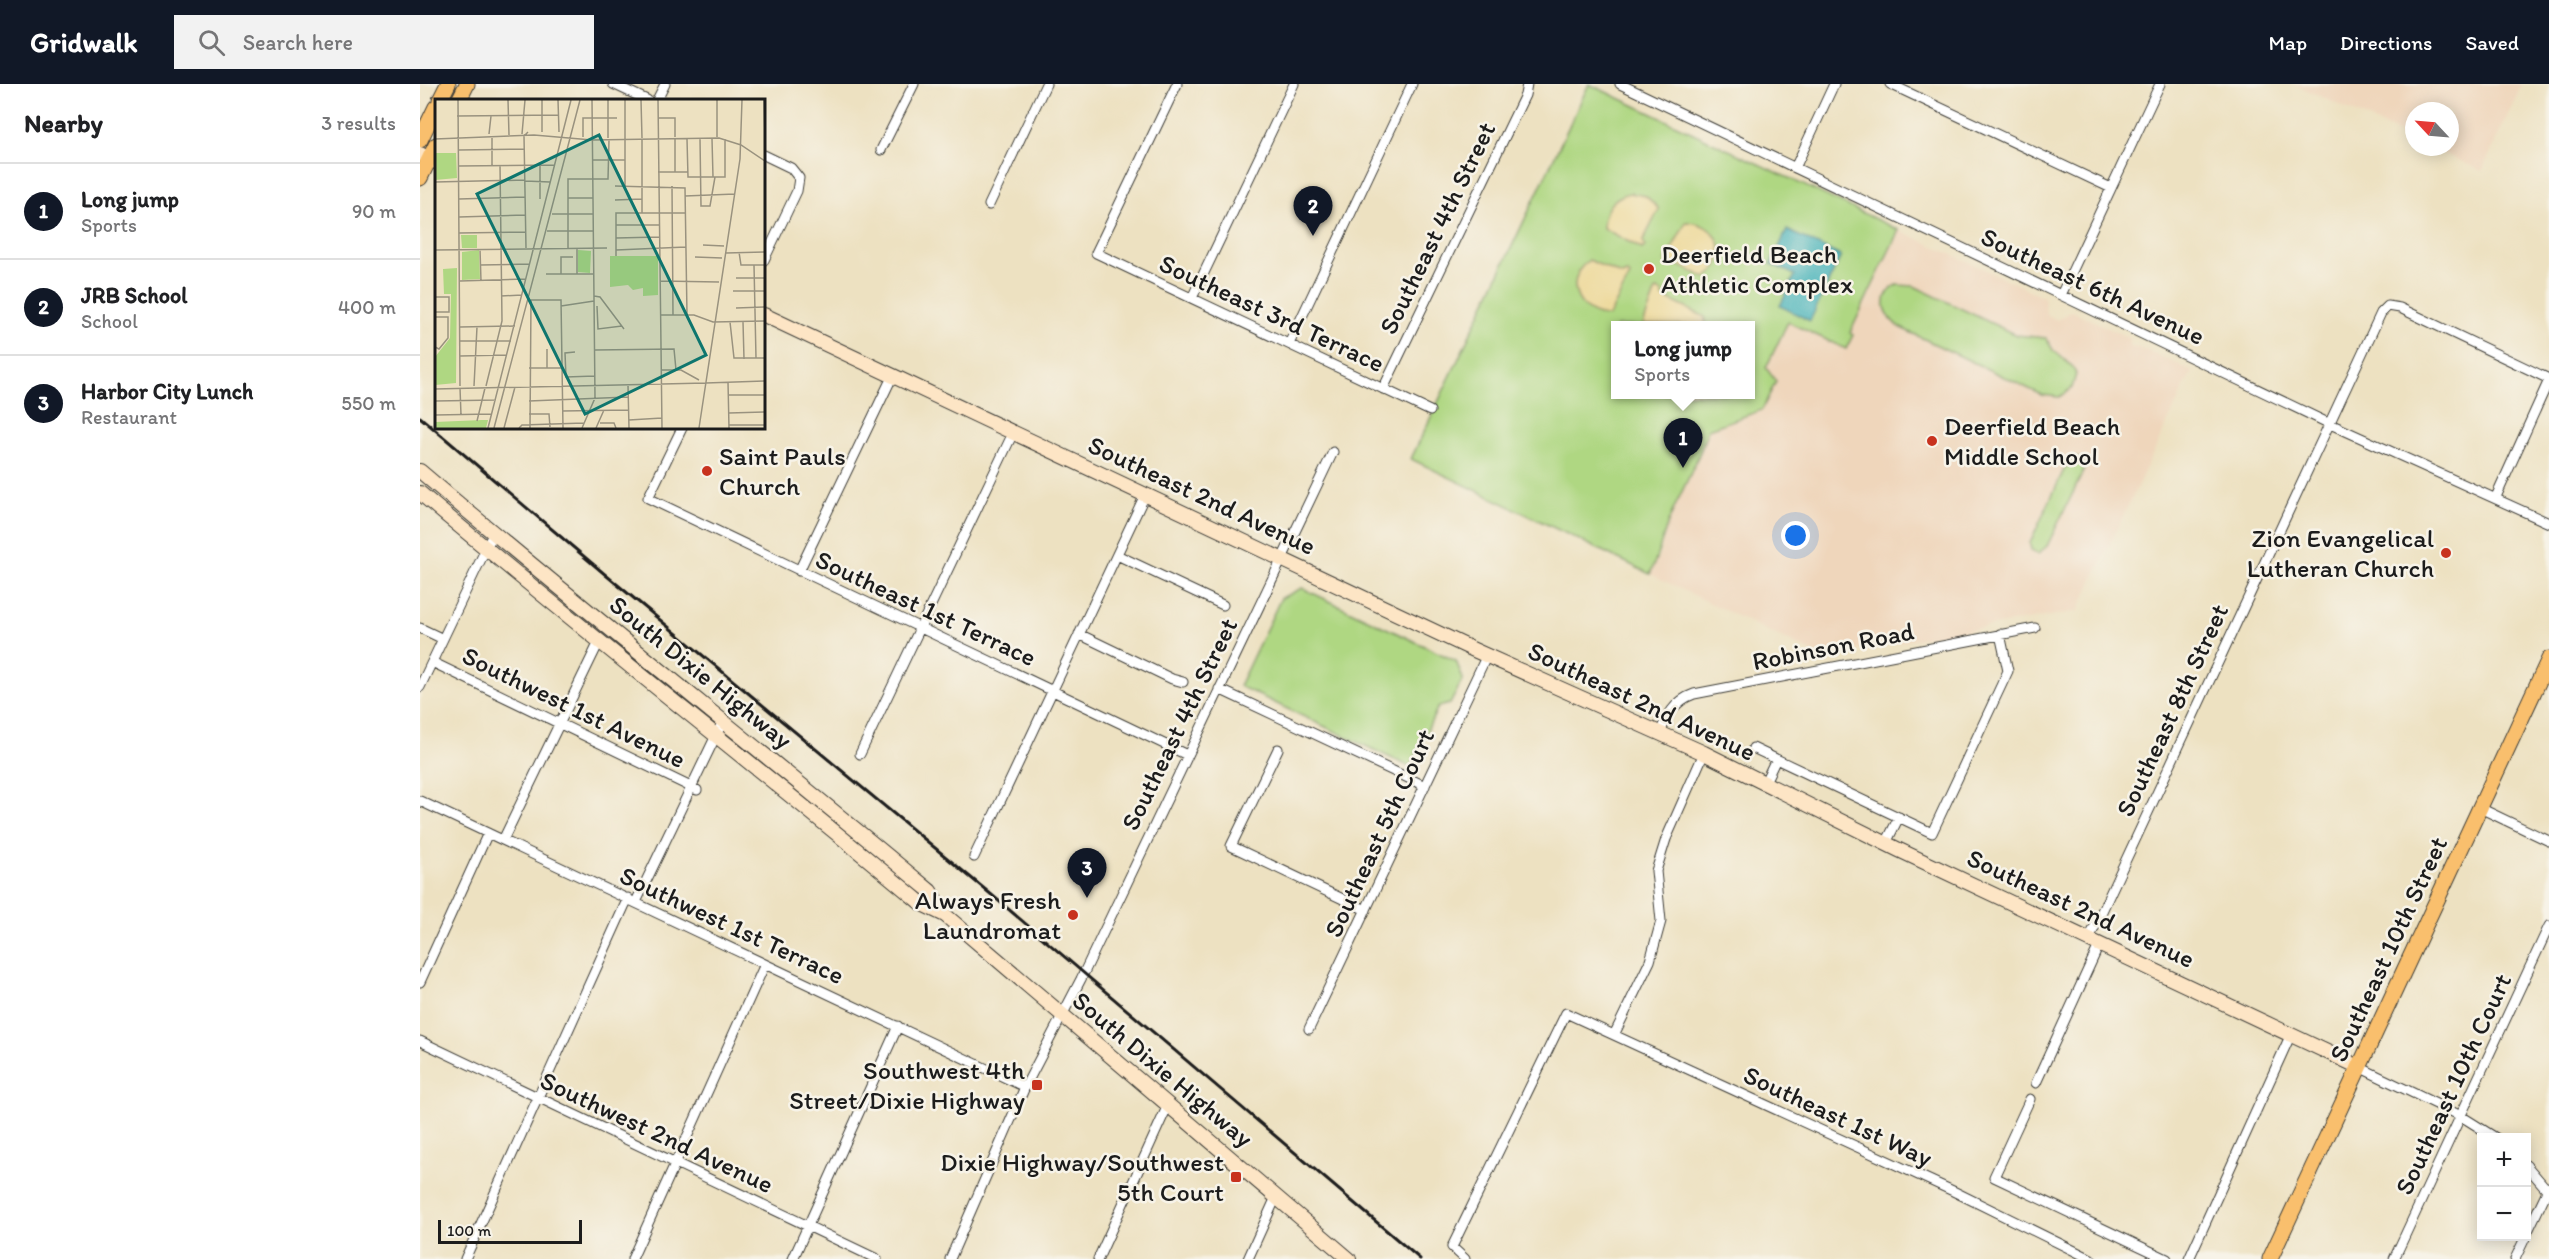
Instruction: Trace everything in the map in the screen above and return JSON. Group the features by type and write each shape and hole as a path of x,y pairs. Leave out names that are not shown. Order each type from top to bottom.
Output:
{"main road":[{"path":"440,99 448,84"},
{"path":"460,99 467,84"},
{"path":"420,140 435,109"},
{"path":"420,178 431,155"},
{"name":"Southeast 2nd Avenue","path":"765,315 1487,656 1659,735 1704,753 1886,843 2359,1066"},
{"name":"South Dixie Highway","path":"420,471 604,627 723,720 930,891 945,915"},
{"name":"South Dixie Highway","path":"420,492 922,904 945,915 1349,1259"},
{"name":"Southeast 10th Street","path":"2270,1259 2549,659"}],"street":[{"path":"613,84 645,99"},
{"path":"658,99 665,84"},
{"path":"881,150 914,84"},
{"path":"989,205 1047,84"},
{"name":"Southeast 3rd Terrace","path":"1177,84 1096,253 1430,411"},
{"path":"1192,298 1294,84"},
{"path":"1288,344 1412,84"},
{"name":"Southeast 4th Street","path":"1383,389 1525,94 1527,84"},
{"name":"Southeast 6th Avenue","path":"1620,84 2328,423 2496,497 2549,523"},
{"path":"1795,168 1834,84"},
{"path":"1890,84 2111,189"},
{"path":"2061,295 2160,84"},
{"path":"765,156 790,168 799,177 797,191 765,258"},
{"name":"Southeast 8th Street","path":"2036,1083 2095,941 2328,423 2381,313 2388,306 2400,308 2549,380"},
{"path":"799,571 893,375"},
{"path":"2496,497 2549,380"},
{"name":"Southeast 1st Terrace","path":"682,429 648,498 1187,755"},
{"path":"860,754 1013,433"},
{"name":"Southeast 4th Street","path":"950,1259 1025,1087 1062,1015 1333,452"},
{"path":"974,857 1146,495"},
{"path":"420,687 493,534"},
{"path":"1117,555 1223,605"},
{"name":"Southwest 1st Avenue","path":"420,628 443,639"},
{"name":"Robinson Road","path":"1659,735 1667,718 1681,698 1694,694 2035,628"},
{"path":"1079,634 1172,679 1183,682"},
{"path":"1753,748 1932,833 2008,671 2000,634"},
{"path":"503,840 558,723 600,642"},
{"name":"Southeast 5th Court","path":"1309,1029 1487,656"},
{"name":"Southwest 1st Avenue","path":"432,662 693,788"},
{"path":"1219,688 1425,786"},
{"path":"465,1259 537,1099 632,900 693,788 723,720"},
{"path":"1278,749 1231,846 1366,910"},
{"path":"1615,1033 1650,962 1661,921 1656,871 1666,840 1704,753"},
{"path":"1764,784 1776,759"},
{"name":"Southwest 1st Terrace","path":"420,801 1025,1087"},
{"path":"2480,808 2549,841"},
{"path":"1886,843 1899,817"},
{"path":"420,982 488,833"},
{"name":"Southeast 10th Court","path":"2394,1259 2549,926"},
{"path":"632,1259 765,964"},
{"name":"Southeast 1st Way","path":"1465,1259 1452,1247 1566,1013 1615,1033 2091,1259"},
{"path":"793,1259 898,1026"},
{"path":"2189,1259 2291,1034"},
{"name":"Southwest 2nd Avenue","path":"420,1041 537,1099 676,1162 877,1259"},
{"name":"Southeast 2nd Avenue","path":"2359,1066 2461,1116 2489,1133"},
{"path":"2030,1099 1994,1178 2167,1259"},
{"path":"1098,1259 1168,1105"},
{"path":"2531,1171 2548,1190 2531,1226"},
{"path":"1248,1259 1276,1197"},
{"path":"2515,1259 2524,1241"}],"shaded area":[{"path":"2294,84 2522,84 2482,171 2450,156 2459,156 2459,102 2405,102 2405,136"},
{"name":"Deerfield Beach Middle School","path":"1899,230 2044,297 2046,314 2057,320 2072,311 2129,338 2130,346 2149,351 2192,371 2078,611 1820,656 1650,574 1661,551 1668,522 1701,453 1708,428 1762,410 1766,368 1788,322 1846,349 1853,335 1850,334"}],"green space":[{"path":"1589,84 1899,230 1850,333 1853,335 1846,349 1788,322 1766,368 1776,381 1762,410 1708,429 1695,464 1669,520 1650,574 1411,459"},
{"path":"1897,285 1914,286 2016,335 2046,338 2053,350 2073,367 2076,374 2072,388 2059,397 2042,395 1901,328 1891,319 1885,307 1887,295"},
{"path":"2075,457 2084,460 2084,470 2047,546 2038,554 2031,551 2030,543 2064,470"},
{"path":"1302,588 1456,661 1463,679 1450,704 1438,707 1410,767 1239,686 1281,598"}],"sand":[{"path":"1630,193 1646,196 1659,209 1643,241 1645,246 1642,249 1603,228 1603,221 1610,205 1618,198"},
{"path":"1686,222 1707,228 1719,242 1721,251 1719,261 1715,270 1706,278 1674,263 1669,265 1665,262"},
{"path":"1589,260 1622,275 1627,273 1630,276 1609,316 1589,310 1581,304 1577,296 1576,277"},
{"path":"1656,290 1662,292 1663,297 1705,317 1705,321 1644,321"}],"water":[{"path":"1787,230 1841,256 1810,321 1780,306 1795,275 1771,264"}],"railway":[{"path":"420,417 607,576 993,896 1420,1259"}],"place":[{"name":"JRB School","path":"1313,236"},
{"name":"Deerfield Beach Athletic Complex","path":"1649,269"},
{"name":"Deerfield Beach Middle School","path":"1932,441"},
{"name":"Long jump","path":"1683,468"},
{"name":"Saint Pauls Church","path":"707,471"},
{"name":"Zion Evangelical Lutheran Church","path":"2446,553"},
{"name":"Harbor City Lunch","path":"1087,898"},
{"name":"Always Fresh Laundromat","path":"1073,915"},
{"name":"Southwest 4th Street/Dixie Highway","path":"1037,1085"},
{"name":"Dixie Highway/Southwest 5th Court","path":"1236,1177"}]}
